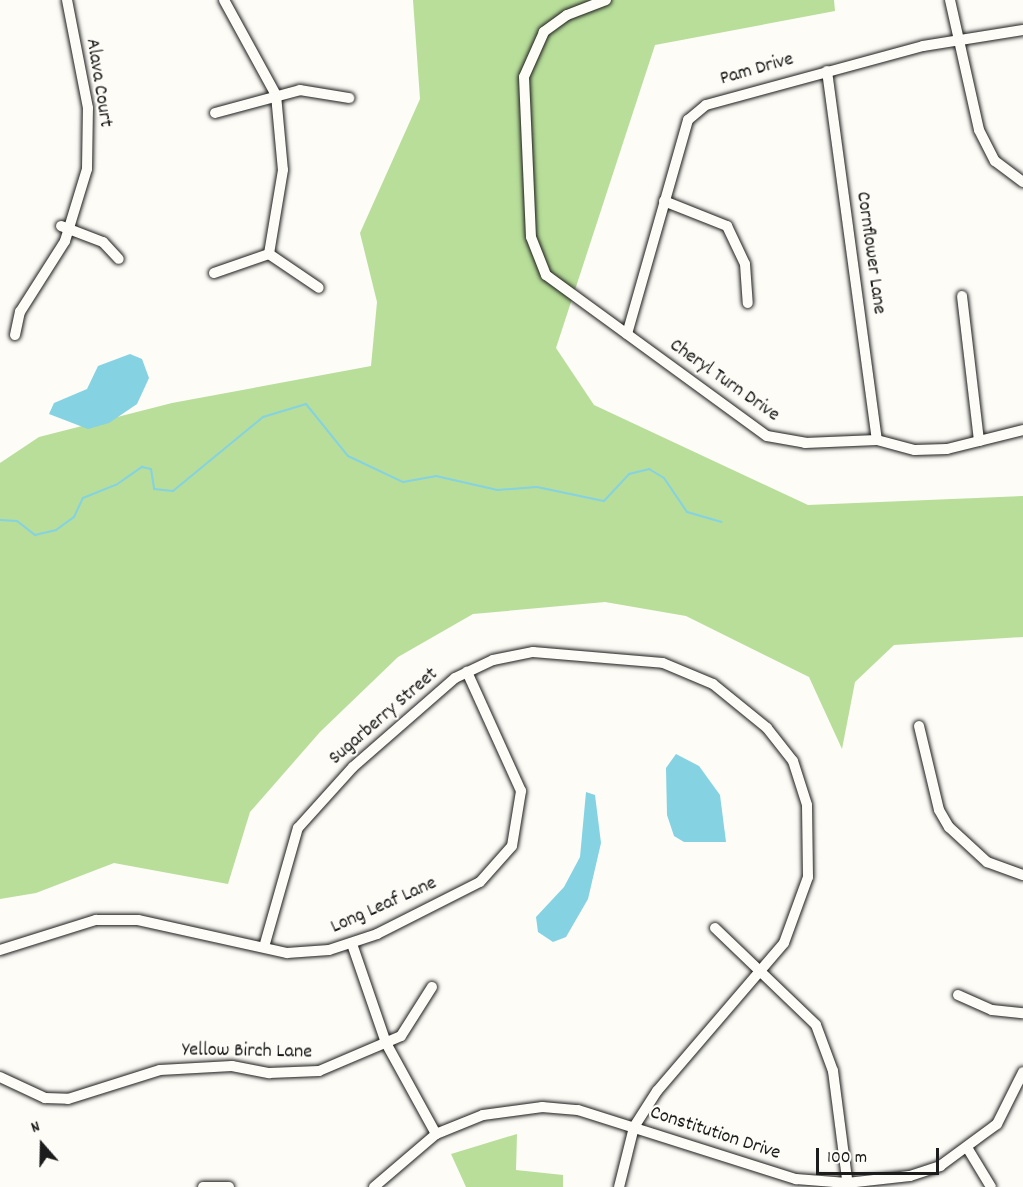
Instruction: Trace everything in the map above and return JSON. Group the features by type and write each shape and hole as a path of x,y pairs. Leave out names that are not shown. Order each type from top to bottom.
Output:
{"street":[{"name":"Alava Court","path":"15,335 20,312 66,227 85,183 89,119 67,0"},
{"path":"224,0 276,95 283,170 269,254"},
{"name":"Cheryl Turn Drive","path":"606,0 576,10 544,32 528,59 523,97 531,237 538,264 594,313 627,334 767,436 806,444 877,440 915,450 979,441 1023,430"},
{"path":"950,0 957,41 984,142 1006,172 1023,182"},
{"name":"Pam Drive","path":"627,334 688,120 706,105 827,71 957,41 1023,30"},
{"name":"Cornflower Lane","path":"827,71 877,440"},
{"path":"215,113 276,95 317,89 349,98"},
{"path":"664,201 727,226 745,264 748,303"},
{"path":"66,227 103,242 119,259"},
{"path":"213,273 269,254"},
{"path":"269,254 319,288"},
{"path":"962,296 979,441"},
{"name":"Sugarberry Street","path":"264,947 288,851 304,819 353,766 432,695 467,672 532,652 663,663 713,684 767,728 793,761 807,805 810,848 798,914 765,970 657,1091 634,1127 619,1187"},
{"name":"Long Leaf Lane","path":"0,950 96,920 138,920 264,947 307,953 352,945 480,882 512,846 521,811 518,775 467,672"},
{"path":"919,726 932,786 949,827 987,862 1023,875"},
{"path":"715,928 765,970 816,1025 830,1055 848,1185"},
{"path":"352,945 386,1043 436,1134"},
{"name":"Yellow Birch Lane","path":"0,1077 45,1098 68,1099 160,1070 232,1066 269,1073 319,1071 386,1043 409,1027 432,987"},
{"path":"958,995 992,1010 1023,1013"},
{"name":"Constitution Drive","path":"374,1187 436,1134 483,1114 542,1107 578,1110 796,1179 848,1185 909,1176 968,1149 997,1124 1023,1072"},
{"path":"968,1149 991,1187"},
{"path":"203,1187 230,1187"}],"green space":[{"path":"413,0 834,0 835,11 655,45 556,348 594,405 808,505 1023,496 1023,637 894,645 855,682 842,749 809,677 686,616 605,602 473,614 398,657 320,732 250,812 228,884 114,863 36,893 0,899 0,463 39,437 172,403 371,366 377,302 360,233 420,99"},
{"path":"517,1134 516,1170 563,1175 563,1187 466,1187 451,1154"}],"water":[{"path":"130,354 142,359 149,378 137,404 109,423 88,429 49,414 54,403 87,389 98,366"},
{"path":"676,754 699,766 720,795 726,842 684,842 674,836 667,815 666,768"},
{"path":"586,792 595,795 601,843 588,899 566,937 553,942 538,932 536,917 564,887 580,857"}],"waterway":[{"path":"0,520 17,521 35,535 56,530 74,517 83,498 116,485 142,467 151,469 154,489 173,491 263,417 306,404 348,456 403,482 436,476 497,490 537,487 604,501 629,474 649,469 664,478 687,512 722,522"}]}
